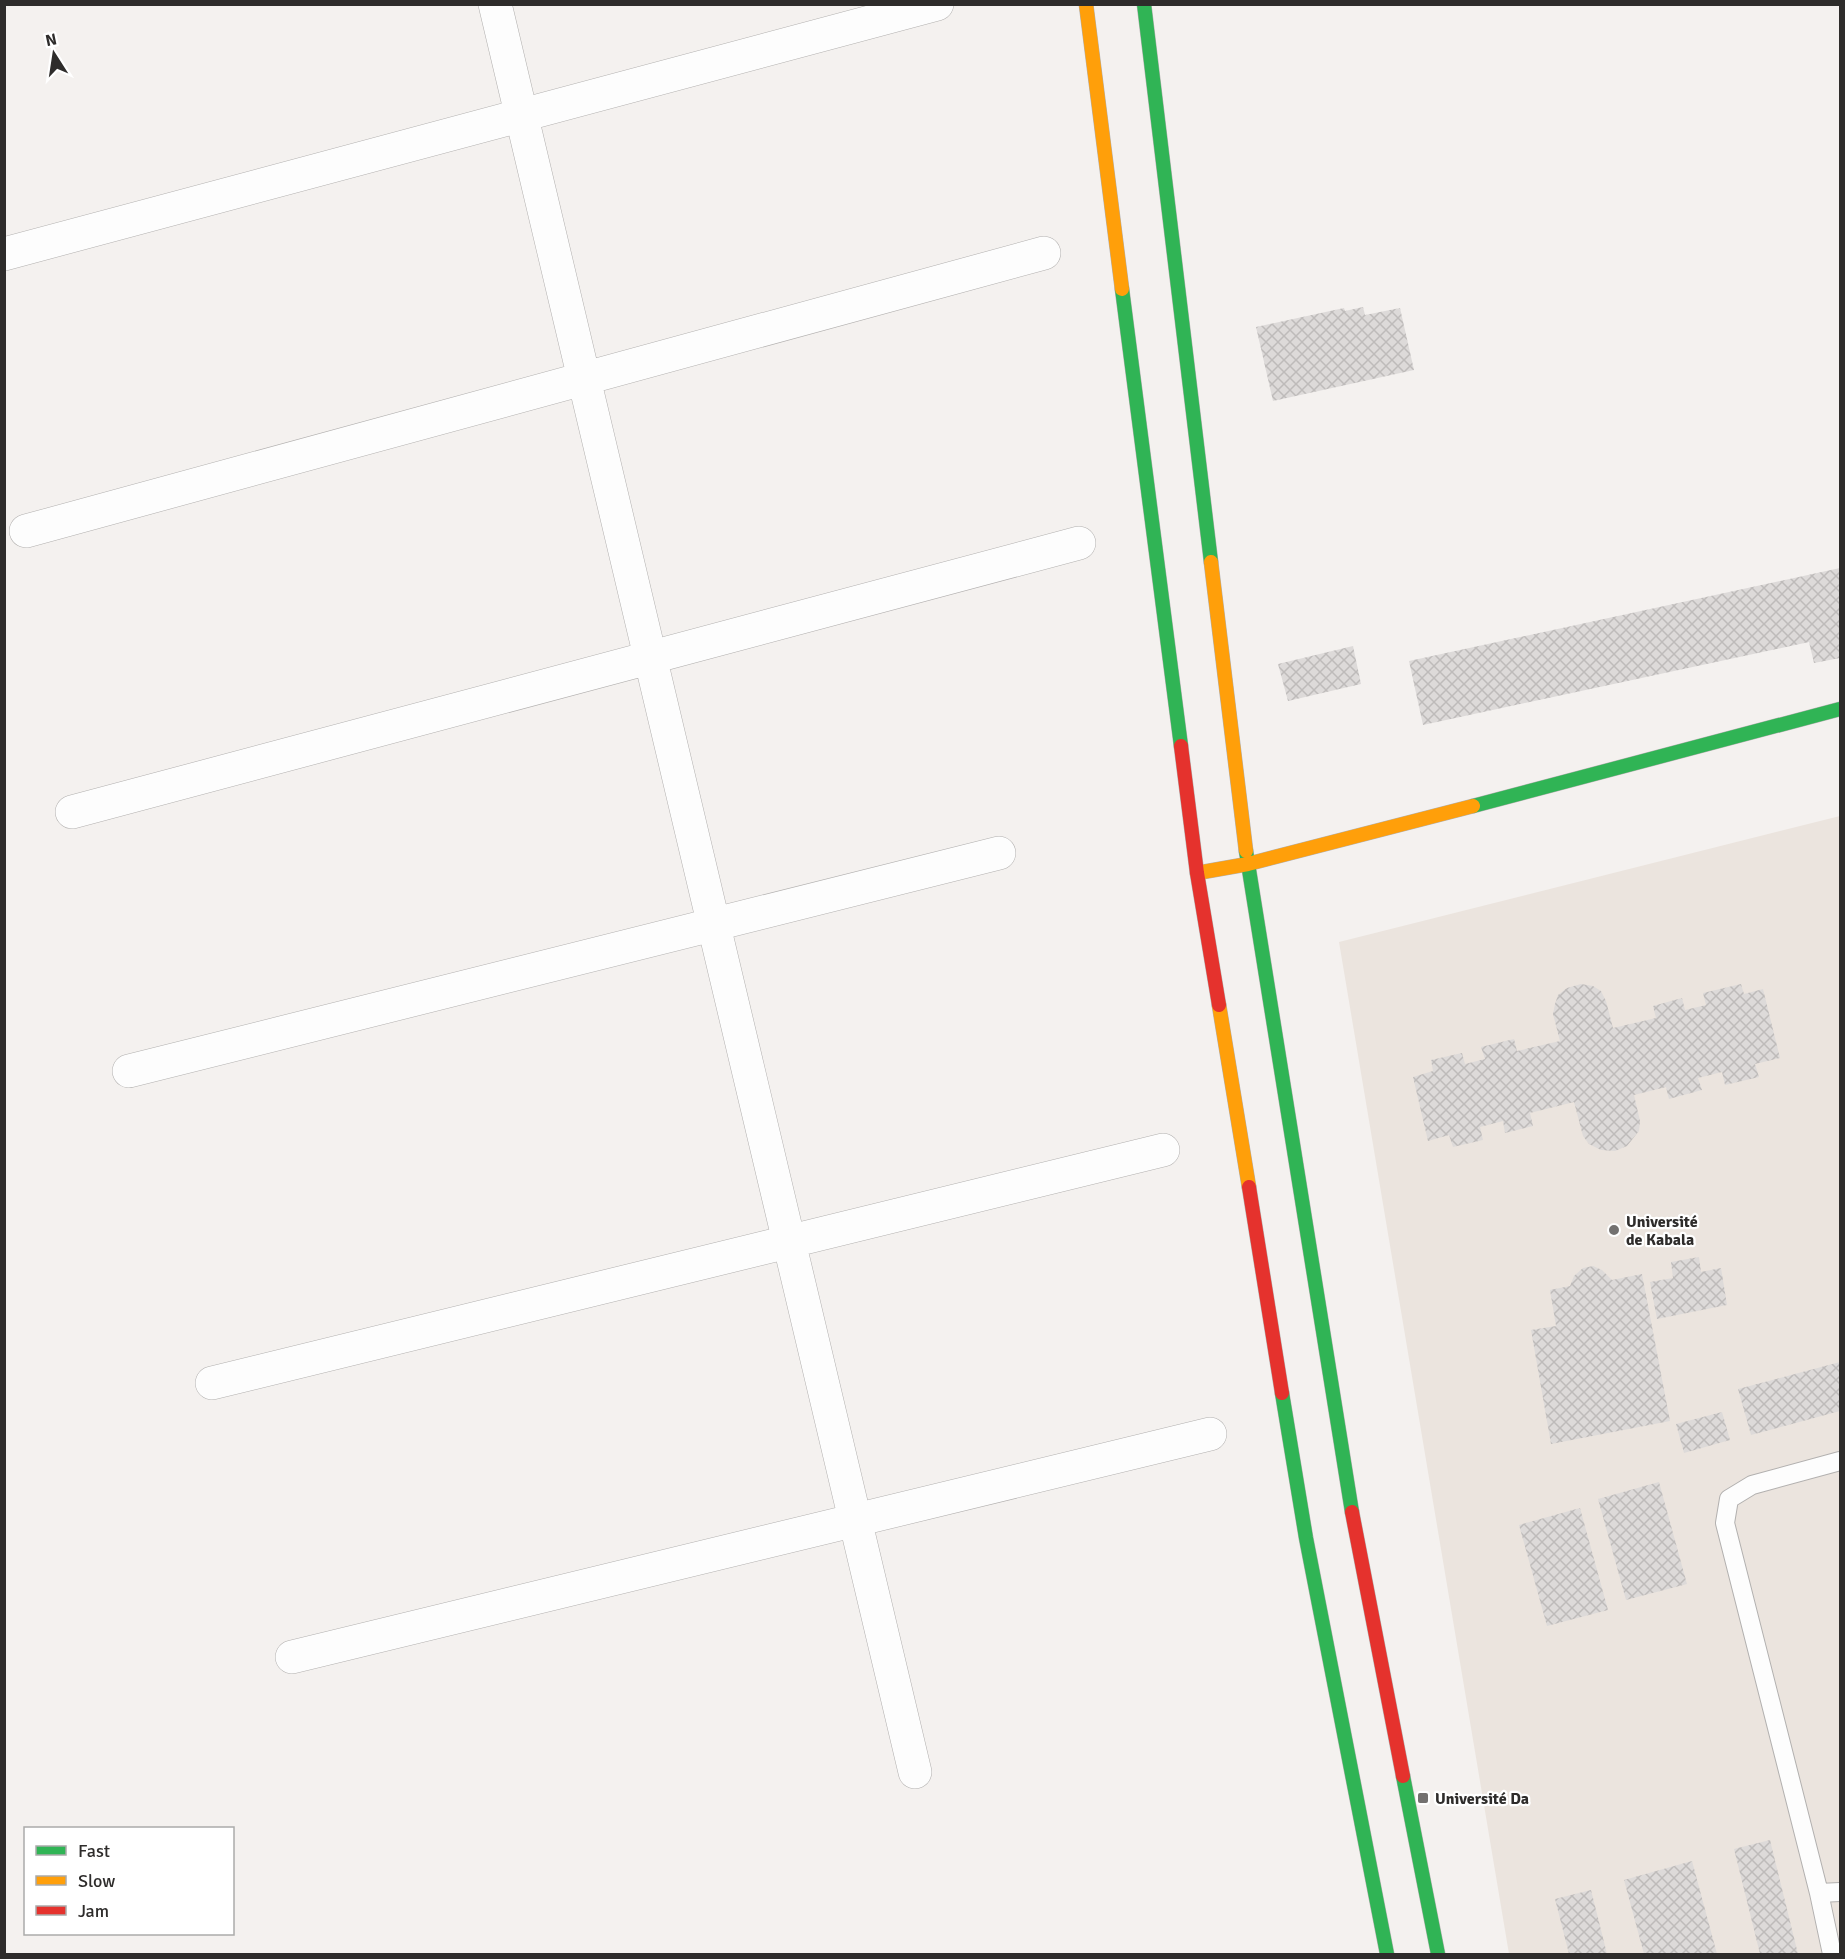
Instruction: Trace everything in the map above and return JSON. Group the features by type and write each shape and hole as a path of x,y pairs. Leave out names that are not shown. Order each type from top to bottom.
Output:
{"main road":[{"path":"1086,4 1197,873 1306,1538 1387,1954"},
{"path":"1144,4 1248,864 1354,1524 1438,1954"},
{"path":"1197,873 1248,864 1840,709"}],"street":[{"path":"495,4 915,1772"},
{"path":"4,254 938,4"},
{"path":"26,531 1044,253"},
{"path":"72,812 1079,543"},
{"path":"129,1071 999,853"},
{"path":"212,1383 1163,1150"},
{"path":"291,1657 1210,1434"}],"lane":[{"path":"1832,1954 1819,1893 1725,1523 1729,1500 1752,1485 1840,1461"},
{"path":"1819,1893 1840,1892"}],"shaded area":[{"name":"Université de Kabala","path":"1840,816 1840,1954 1509,1954 1339,942"}],"building":[{"path":"1363,307 1365,315 1400,308 1414,370 1273,401 1256,327 1344,308 1345,311"},
{"path":"1840,568 1840,658 1814,663 1809,642 1423,725 1409,661"},
{"path":"1353,646 1361,684 1288,701 1278,664"},
{"path":"1581,984 1593,986 1601,991 1613,1028 1656,1018 1653,1006 1682,998 1685,1010 1706,1005 1703,993 1741,984 1744,994 1763,989 1780,1058 1755,1064 1759,1077 1725,1085 1722,1072 1698,1078 1702,1090 1669,1099 1666,1087 1634,1095 1640,1121 1639,1131 1627,1146 1615,1151 1601,1150 1589,1144 1583,1136 1574,1102 1530,1113 1533,1126 1505,1133 1503,1121 1480,1127 1483,1140 1453,1147 1449,1135 1428,1141 1413,1077 1433,1071 1431,1060 1462,1053 1465,1064 1485,1059 1481,1047 1514,1039 1517,1051 1560,1041 1553,1014 1558,995 1567,988"},
{"path":"1699,1257 1701,1272 1721,1268 1727,1305 1657,1319 1650,1282 1673,1278 1671,1262"},
{"path":"1593,1266 1602,1270 1612,1280 1642,1274 1670,1421 1551,1444 1531,1330 1556,1326 1550,1290 1570,1286 1574,1276 1583,1268"},
{"path":"1840,1362 1840,1411 1751,1435 1738,1389"},
{"path":"1722,1412 1730,1440 1684,1453 1676,1424"},
{"path":"1659,1482 1687,1584 1626,1600 1598,1499"},
{"path":"1580,1508 1608,1610 1547,1626 1519,1525"},
{"path":"1770,1840 1798,1954 1760,1954 1734,1849"},
{"path":"1692,1861 1717,1954 1644,1954 1624,1880"},
{"path":"1591,1890 1607,1954 1569,1954 1555,1899"}],"traffic: fast":[{"path":"1144,4 1211,562"},
{"path":"1122,289 1181,746"},
{"path":"1473,806 1840,709"},
{"path":"1246,851 1352,1512"},
{"path":"1282,1393 1306,1538 1387,1954"},
{"path":"1403,1776 1438,1954"}],"traffic: slow":[{"path":"1086,4 1122,289"},
{"path":"1211,562 1246,851"},
{"path":"1197,873 1248,864 1473,806"},
{"path":"1219,1005 1249,1187"}],"traffic: jam":[{"path":"1181,746 1197,873 1219,1005"},
{"path":"1249,1187 1282,1393"},
{"path":"1352,1512 1403,1776"}],"place":[{"name":"Université de Kabala","path":"1614,1230"},
{"name":"Université Da","path":"1423,1798"}]}
